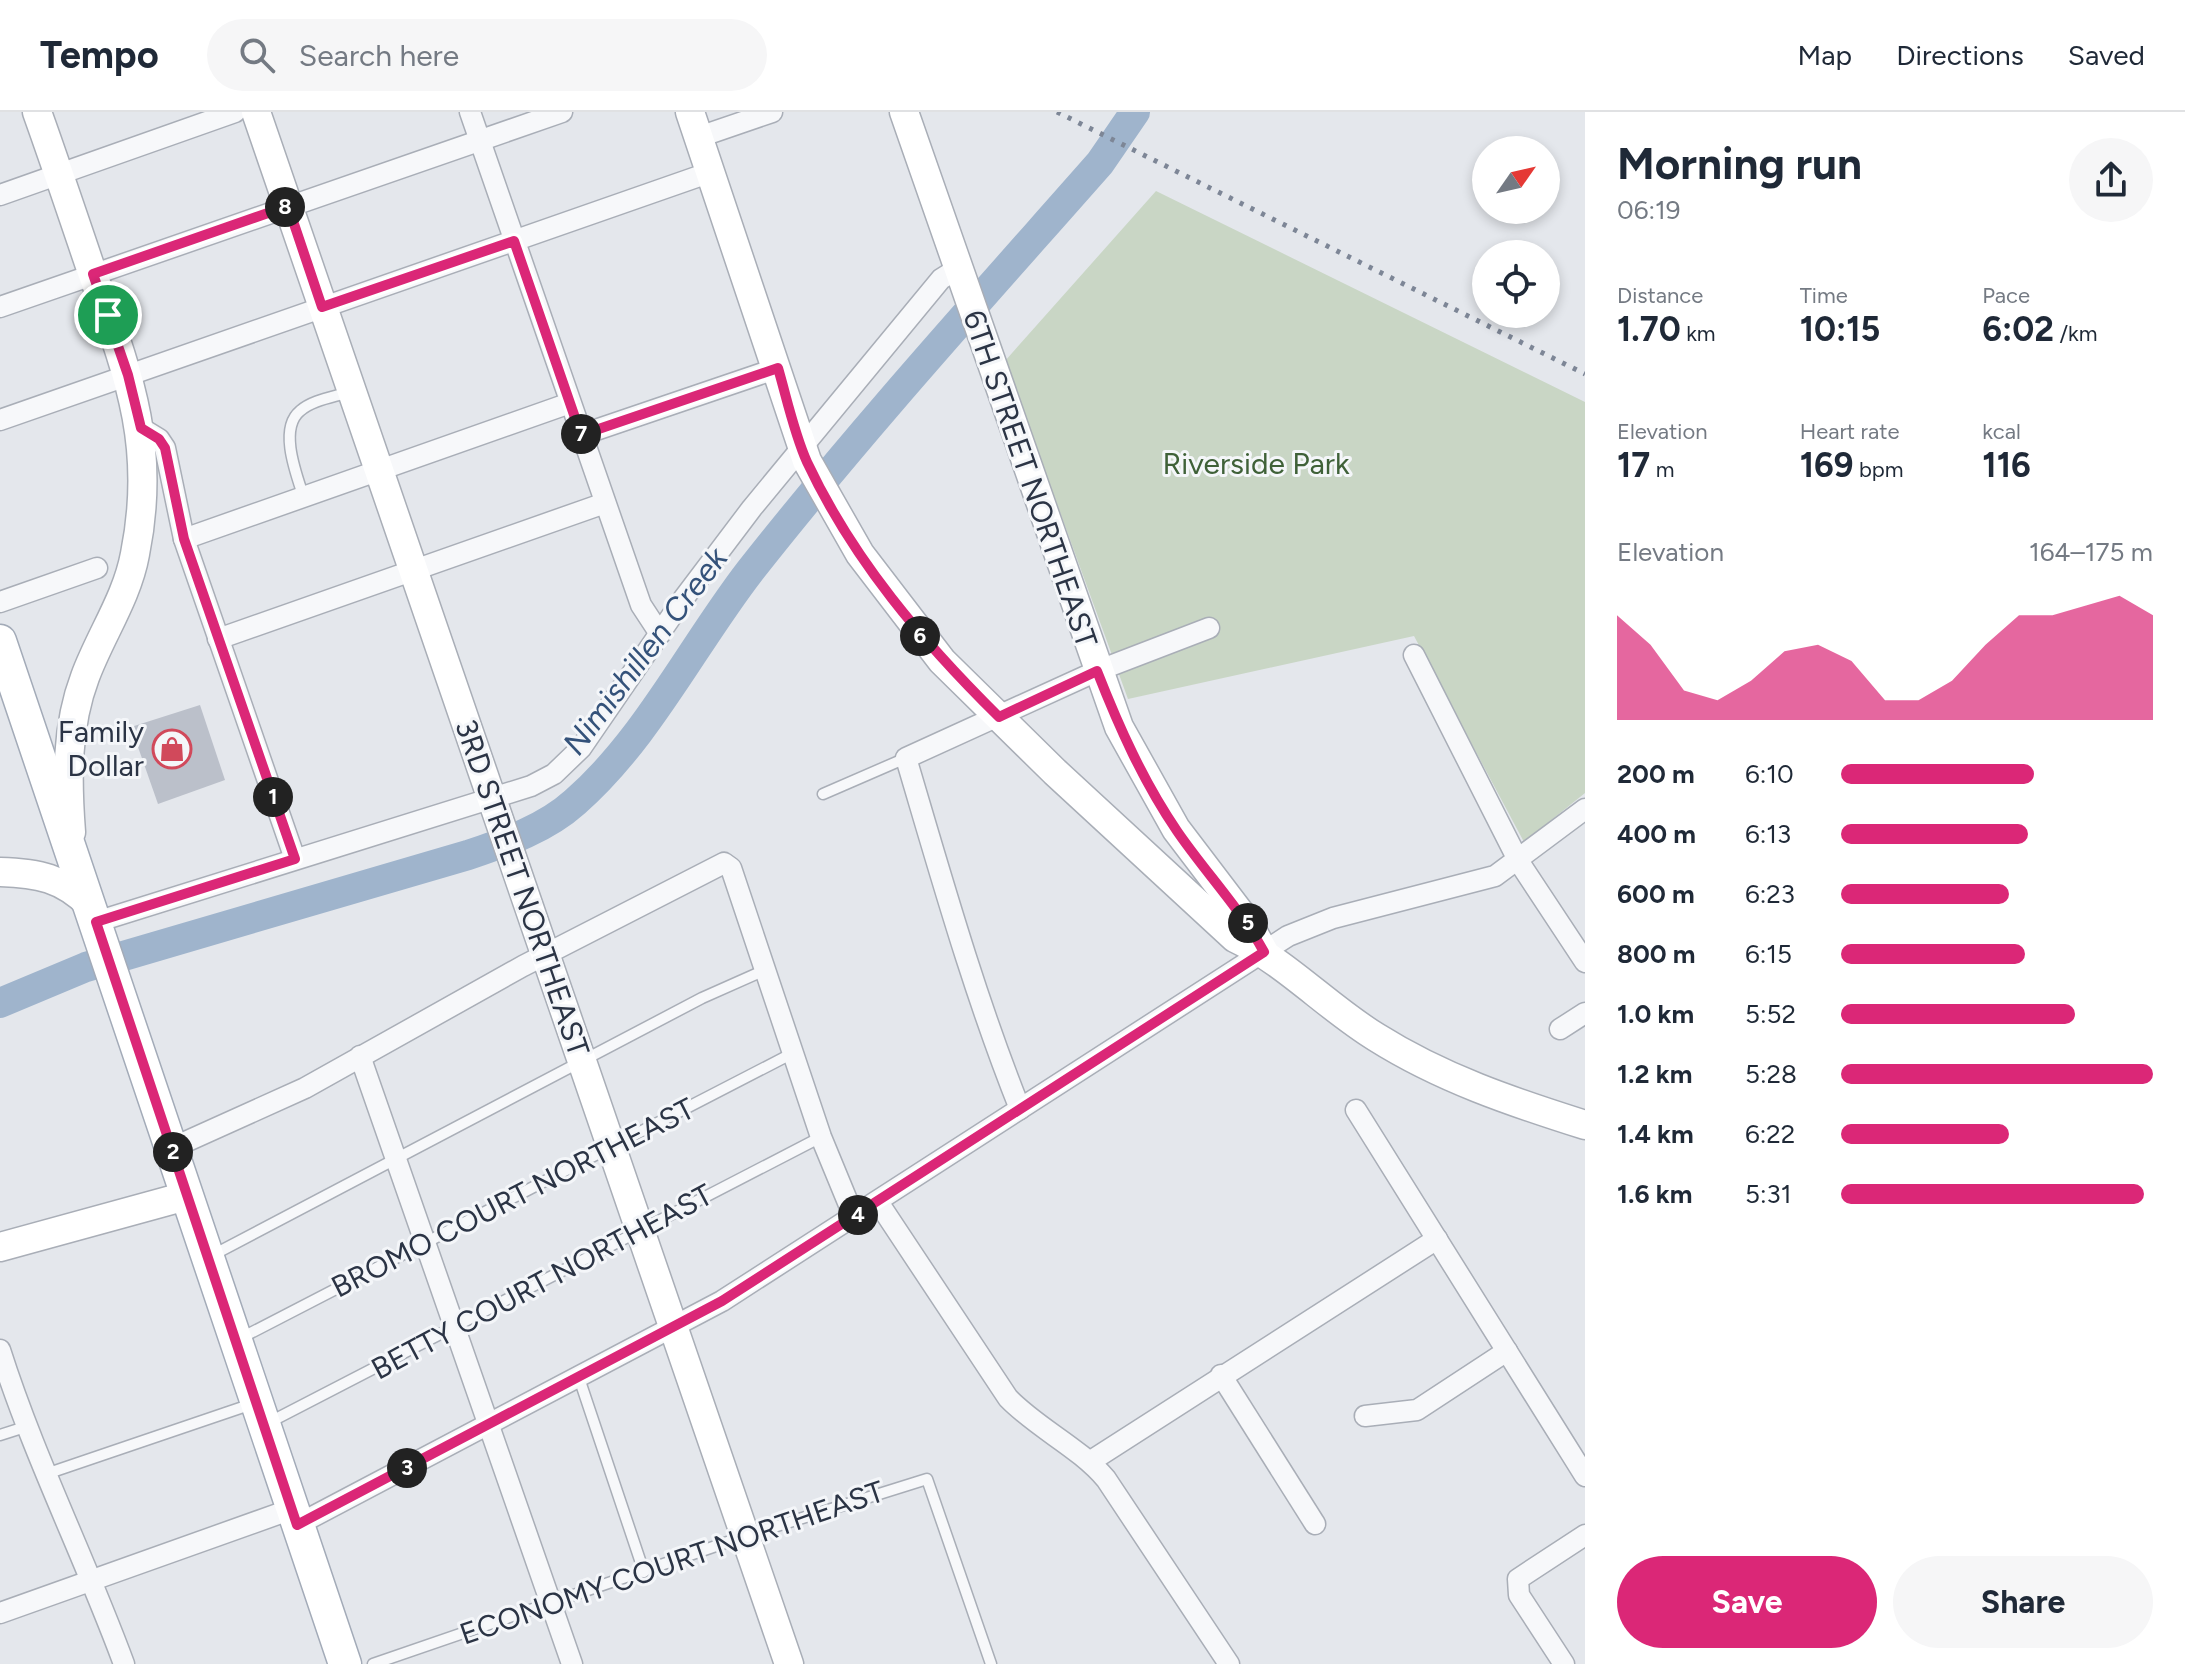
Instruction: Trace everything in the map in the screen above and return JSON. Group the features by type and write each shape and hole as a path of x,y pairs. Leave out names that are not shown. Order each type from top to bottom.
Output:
{"main road":[{"path":"0,641 345,1664"}],"street":[{"path":"37,112 128,375 141,428 143,488 135,555 120,602 85,677 73,725 69,792 74,857"},
{"path":"0,195 235,112"},
{"name":"3RD STREET NORTHEAST","path":"256,112 520,879 637,1231 789,1664"},
{"path":"470,112 641,605 660,634"},
{"path":"0,307 562,112"},
{"path":"772,112 694,125 778,368 804,454 841,524 921,637 999,717 1235,938 1264,952 1313,994 1409,1057 1480,1090 1585,1125"},
{"name":"6TH STREET NORTHEAST","path":"904,112 1119,727 1155,796 1199,861 1249,925 1264,952"},
{"path":"0,420 711,172"},
{"path":"0,872 52,878 69,886 96,921 295,859 494,804 543,780 573,758 660,634 941,279 959,273"},
{"path":"581,435 778,368"},
{"path":"184,539 570,403"},
{"path":"141,428 159,439 165,448 184,539 295,859"},
{"path":"218,639 605,503"},
{"path":"0,602 97,568"},
{"path":"1020,1109 960,943 906,758 1097,671 1209,628"},
{"path":"1414,655 1519,862 1585,962"},
{"path":"0,1613 93,1580 294,1517 490,1425 672,1329 878,1202 1309,926 1483,881 1519,862 1585,809"},
{"path":"172,1148 305,1088 545,955 728,863 821,1137 854,1217"},
{"path":"1560,1029 1585,1013"},
{"path":"360,1056 572,1664"},
{"path":"1356,1110 1585,1476"},
{"path":"0,1247 186,1196"},
{"path":"878,1202 1008,1398 1037,1425 1091,1461 1229,1664"},
{"path":"1091,1461 1437,1239"},
{"path":"1365,1416 1417,1410 1507,1351"},
{"path":"1,1358 25,1427 93,1580 124,1664"},
{"path":"1221,1375 1315,1524"},
{"path":"1564,1664 1519,1595 1518,1579 1585,1535"}],"lane":[{"path":"304,498 294,465 291,434 294,418 308,406 351,391"},
{"path":"823,794 906,758"},
{"path":"206,1259 582,1064 702,998 765,970"},
{"name":"BROMO COURT NORTHEAST","path":"234,1342 793,1053"},
{"name":"BETTY COURT NORTHEAST","path":"46,1474 259,1414 455,1327 821,1137"},
{"path":"579,1378 644,1572"},
{"path":"0,1435 25,1427"},
{"name":"ECONOMY COURT NORTHEAST","path":"373,1664 745,1536 927,1479 991,1664"}],"green space":[{"name":"Riverside Park","path":"1156,191 1585,402 1585,793 1524,842 1414,636 1128,699 1005,361"}],"building":[{"path":"200,705 225,780 158,804 131,727"}],"waterway":[{"name":"Nimishillen Creek","path":"0,1003 86,967 497,845 551,820 575,802 625,750 729,600 792,519 966,314 1100,163 1135,112"}],"railway":[{"path":"1057,112 1585,374"}],"place":[{"name":"Family Dollar","path":"172,749"}],"route":[{"path":"288,206 322,307 514,241 581,435 778,368 807,461 860,554 921,637 999,717 1097,671 1119,727 1155,796 1223,894 1249,925 1264,952 722,1301 297,1525 96,922 295,859 184,539 165,448 159,439 141,428 135,398 108,315 93,274 288,206"}]}
